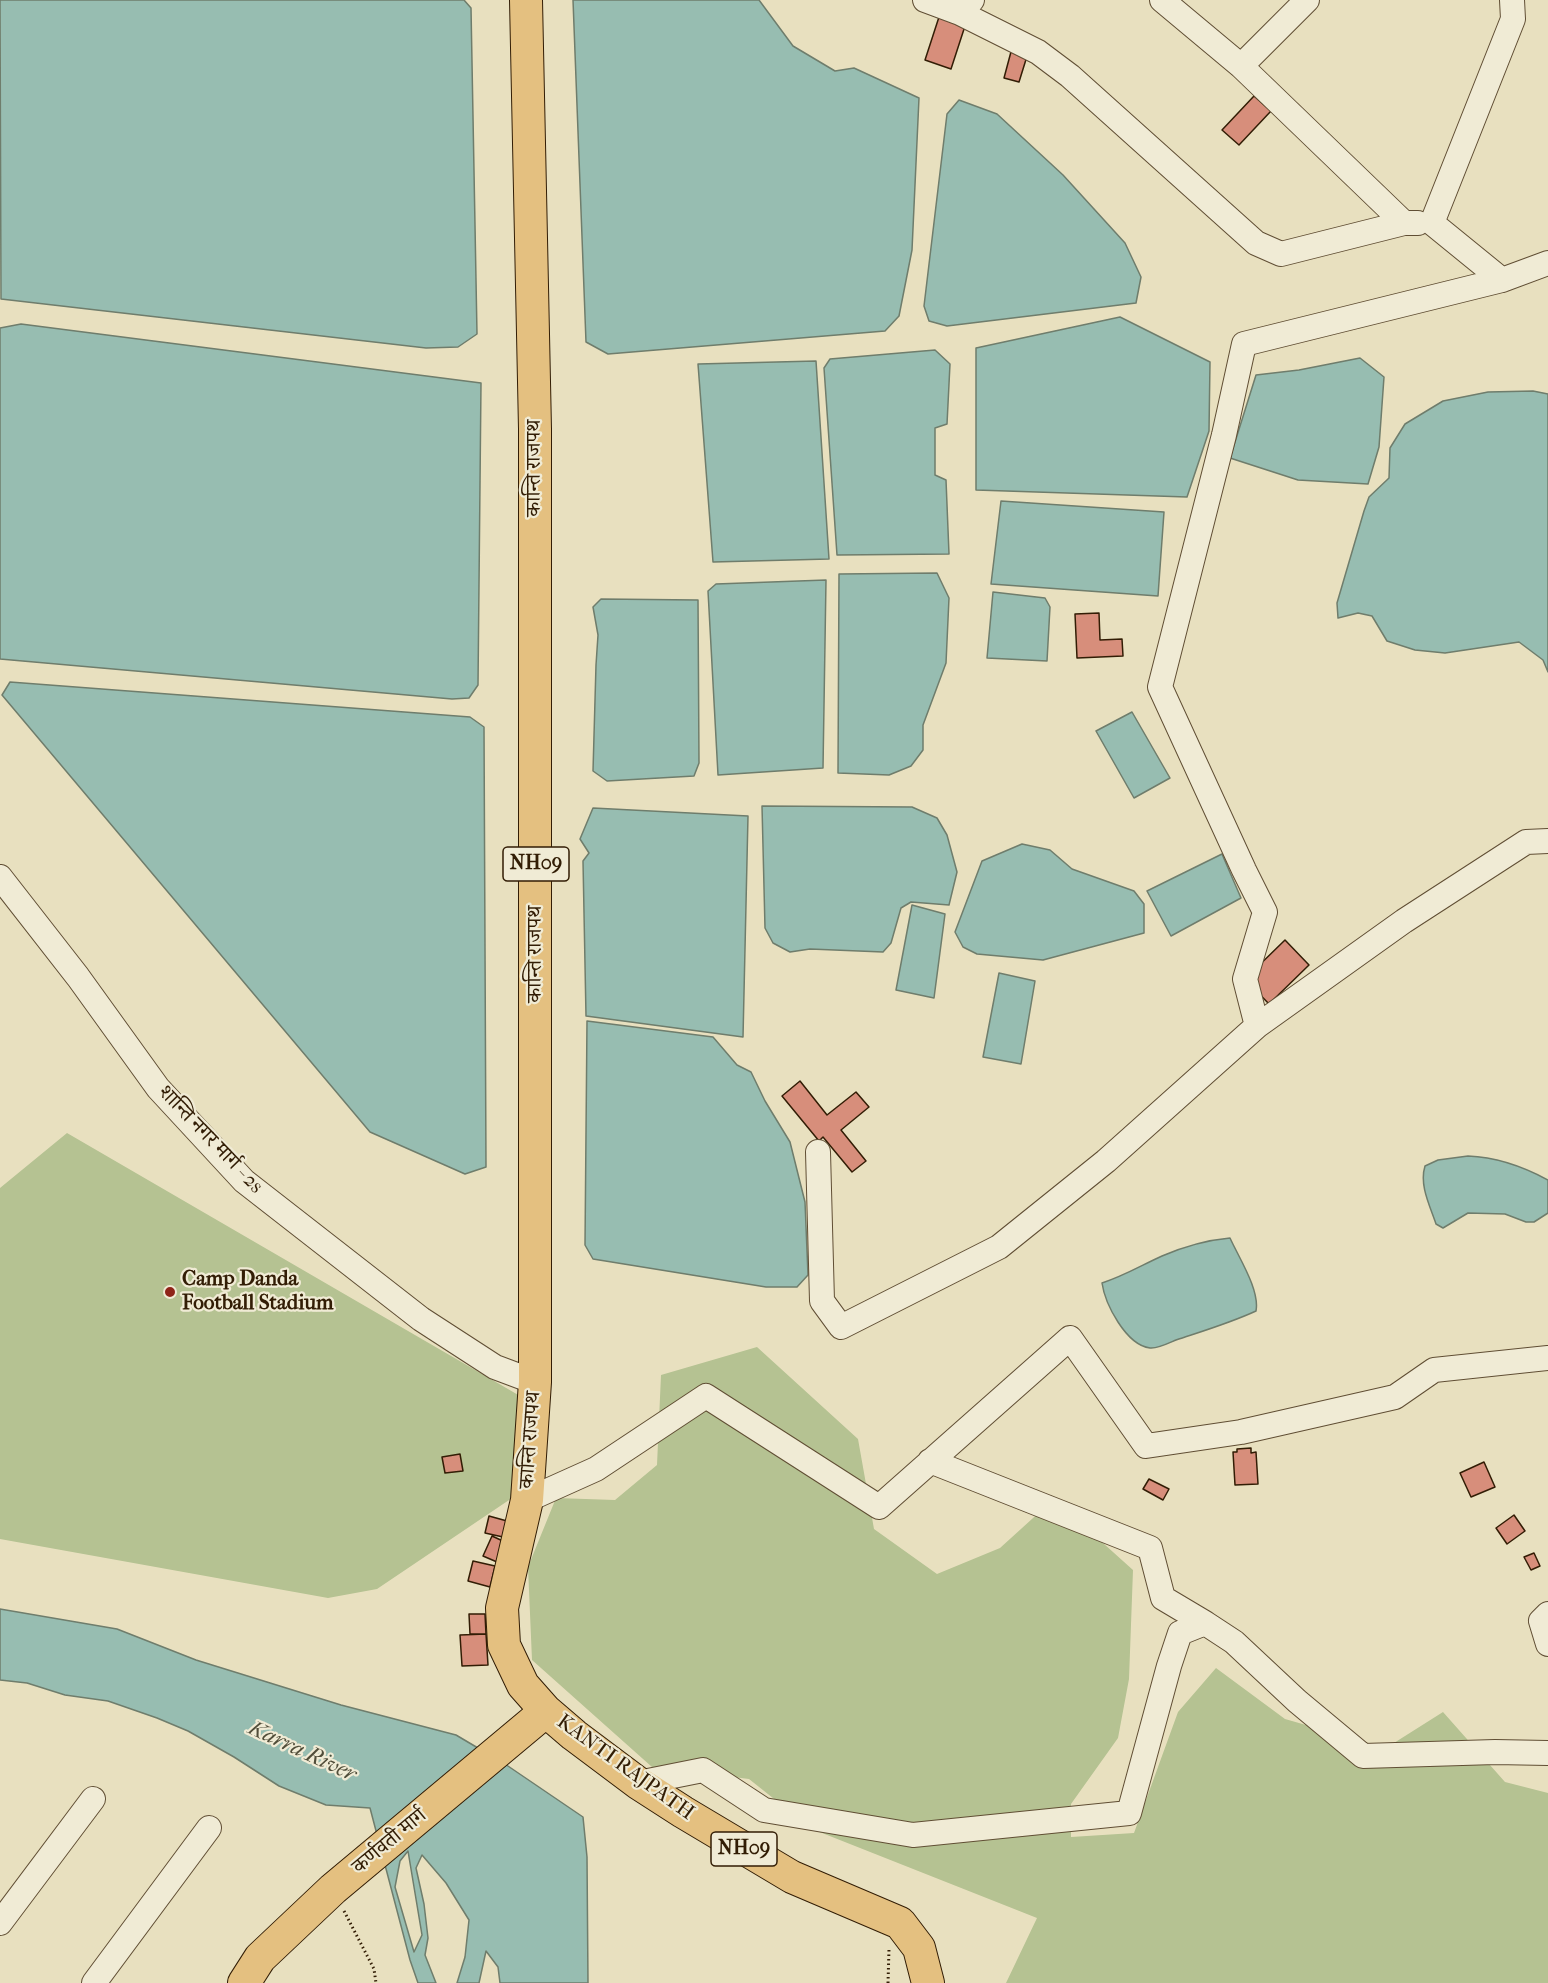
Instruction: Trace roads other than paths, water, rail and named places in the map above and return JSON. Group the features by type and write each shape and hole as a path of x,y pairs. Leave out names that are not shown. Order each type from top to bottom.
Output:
{"main road":[{"name":"कान्ति राजपथ","path":"526,0 535,429 536,1382 527,1500 502,1608 504,1645 523,1685 546,1712"},
{"name":"कर्णवती मार्ग","path":"243,1983 260,1958 333,1890 546,1712"},
{"name":"KANTI RAJPATH","path":"546,1712 638,1783 792,1877 900,1923 919,1948 928,1983"}],"street":[{"path":"925,0 966,7 1038,51 1070,76 1256,243 1281,254 1404,223 1432,223 1502,280"},
{"path":"1162,0 1240,66 1404,223"},
{"path":"1240,66 1306,0"},
{"path":"1432,223 1513,19 1512,0"},
{"path":"1257,1026 1245,979 1265,912 1160,687 1224,435 1244,344 1502,280 1548,263"},
{"path":"819,1152 822,1301 841,1327 999,1247 1106,1161 1257,1026 1404,921 1527,842 1548,841"},
{"name":"शान्ति नगर मार्ग - 2s","path":"0,877 78,977 158,1088 244,1181 421,1319 495,1367 536,1382"},
{"path":"527,1500 596,1469 706,1396 879,1508 1070,1338 1146,1446 1241,1432 1395,1396 1434,1370 1548,1358"},
{"path":"930,1461 1150,1548 1163,1598 1234,1642 1297,1701 1363,1756 1495,1752 1548,1753"},
{"path":"1548,1614 1541,1621 1548,1644"},
{"path":"638,1783 702,1770 764,1810 913,1835 1128,1813 1180,1633 1205,1623"},
{"path":"0,1923 93,1799"},
{"path":"94,1983 209,1828"}],"water":[{"path":"0,0 464,0 471,8 477,334 458,347 426,348 1,299"},
{"path":"573,0 759,0 793,46 835,71 854,68 919,98 912,250 899,316 885,331 608,354 586,342"},
{"path":"959,100 997,114 1063,175 1125,243 1141,277 1136,303 947,326 929,321 924,306 947,114"},
{"path":"1120,317 1210,362 1209,431 1187,497 976,490 976,348"},
{"path":"21,324 481,383 478,685 469,698 452,699 0,659 0,328"},
{"path":"935,350 950,364 947,424 935,428 935,475 946,480 949,554 837,555 824,368 830,359"},
{"path":"1360,358 1384,377 1379,447 1368,484 1298,480 1230,458 1256,375 1299,370"},
{"path":"816,361 829,559 713,562 698,364"},
{"path":"1533,391 1548,394 1548,672 1543,660 1519,642 1445,653 1415,650 1387,641 1372,616 1358,613 1338,618 1337,603 1364,511 1369,497 1389,478 1390,448 1405,424 1443,401 1488,392"},
{"path":"1001,501 1164,512 1158,596 991,584"},
{"path":"937,573 949,598 946,663 923,725 923,750 911,766 889,775 838,773 839,574"},
{"path":"826,580 823,768 718,775 708,591 716,584"},
{"path":"993,592 1045,598 1050,607 1047,661 987,658"},
{"path":"601,599 698,600 699,763 694,776 607,781 593,771 598,635 593,607"},
{"path":"10,682 470,717 484,727 486,1167 465,1174 370,1132 2,695"},
{"path":"1132,712 1170,778 1134,798 1096,731"},
{"path":"762,806 912,807 937,818 947,835 957,872 949,905 911,902 901,908 891,943 883,952 810,949 790,952 773,943 765,928"},
{"path":"593,808 748,816 743,1037 586,1016 583,861 589,853 580,839"},
{"path":"1022,844 1050,850 1072,869 1134,891 1144,904 1144,933 1043,960 977,954 963,947 955,932 982,861"},
{"path":"1222,854 1241,898 1171,936 1147,891"},
{"path":"912,905 945,914 934,998 896,990"},
{"path":"999,973 1035,981 1021,1064 983,1057"},
{"path":"587,1021 713,1037 737,1065 751,1072 765,1101 790,1142 805,1202 808,1275 797,1287 766,1287 593,1259 585,1245"},
{"path":"1468,1156 1489,1158 1509,1164 1548,1180 1548,1213 1534,1222 1526,1222 1505,1214 1468,1213 1443,1228 1436,1224 1424,1188 1425,1166 1438,1160"},
{"path":"1230,1238 1252,1284 1256,1311 1156,1348 1141,1345 1125,1332 1107,1302 1102,1283 1178,1250 1204,1242"},
{"name":"Karra River","path":"0,1609 117,1629 196,1660 341,1705 456,1735 505,1764 583,1817 587,1857 588,1983 500,1983 498,1967 486,1951 479,1983 457,1983 465,1957 469,1920 446,1883 422,1855 416,1868 424,1904 428,1938 425,1955 436,1983 418,1983 370,1808 326,1805 279,1786 188,1731 108,1701 65,1695 27,1683 0,1680","holes":["408,1851 422,1935 414,1952 395,1887 400,1861"]}],"place":[{"name":"Camp Danda Football Stadium","path":"170,1292"}]}
